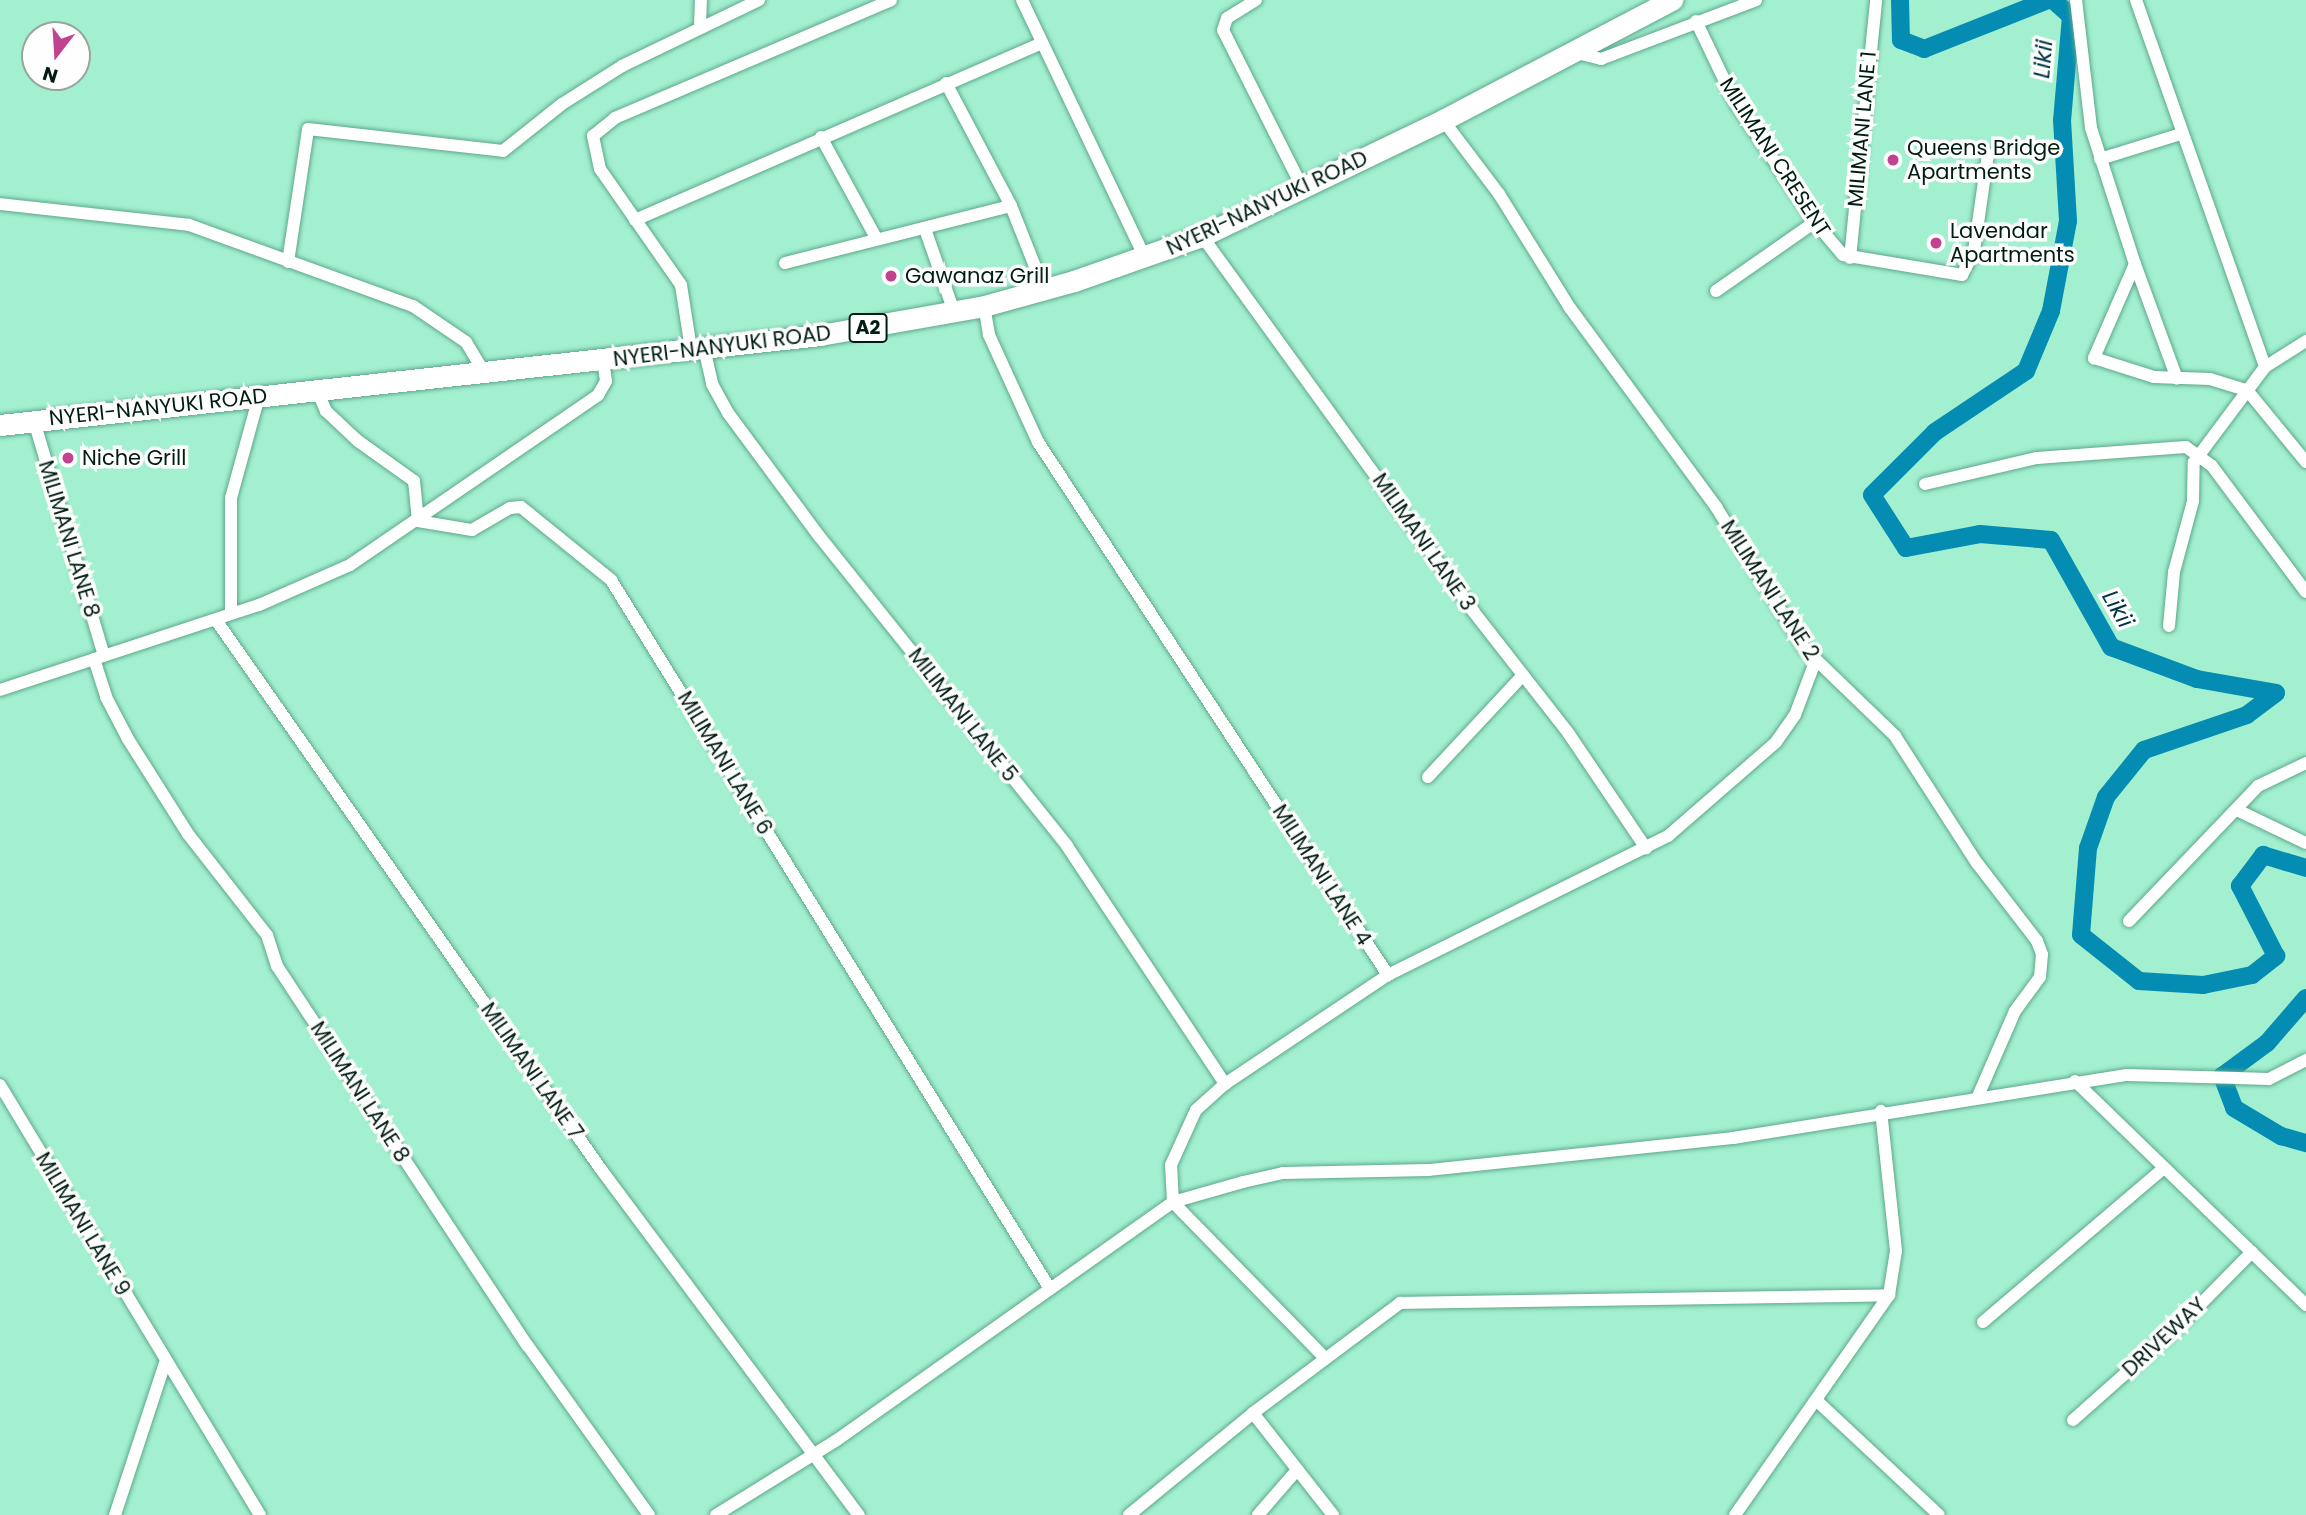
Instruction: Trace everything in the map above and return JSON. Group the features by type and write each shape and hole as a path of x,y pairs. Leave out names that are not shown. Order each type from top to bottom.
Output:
{"highway":[{"name":"NYERI-NANYUKI ROAD","path":"0,425 820,335 984,306 1145,258 1202,236 1443,120 1672,0"}],"street":[{"path":"699,26 702,0"},
{"path":"288,262 309,129 503,151 562,104 622,66 699,26 760,0"},
{"name":"MILIMANI LANE 5","path":"891,0 597,128 592,144 600,169 681,285 698,349 727,414 819,536 1067,846 1225,1084"},
{"path":"1022,0 1040,44 1145,258"},
{"path":"1256,0 1227,18 1223,30 1303,189"},
{"path":"1571,51 1601,59 1756,0"},
{"name":"MILIMANI LANE 1","path":"1850,258 1875,0"},
{"path":"2076,0 2087,102 2100,159 2177,379"},
{"path":"2136,0 2265,367"},
{"name":"MILIMANI CRESENT","path":"1696,21 1736,104 1835,250 1850,258"},
{"path":"635,220 1040,44"},
{"path":"946,83 1011,206 1044,289"},
{"name":"MILIMANI LANE 2","path":"1443,120 1499,194 1570,308 1716,507 1815,662 1895,736 2042,954 2040,977 2015,1011 1978,1096"},
{"path":"2100,159 2181,134"},
{"path":"821,137 876,238"},
{"path":"1850,258 1948,276 1966,272 1978,232 1988,154"},
{"path":"0,204 167,220 413,306 467,342 484,372"},
{"path":"785,263 1011,206"},
{"path":"1716,290 1815,222"},
{"path":"925,229 954,312"},
{"name":"MILIMANI LANE 3","path":"1202,236 1569,734 1646,848"},
{"path":"2135,264 2094,358 2106,365 2177,379 2210,379 2246,390 2306,461"},
{"name":"MILIMANI LANE 4","path":"984,306 989,335 1038,442 1388,975"},
{"path":"2169,626 2174,572 2191,513 2194,462 2265,367 2306,341"},
{"path":"0,690 216,620 337,572 418,521 598,395 606,381 603,359"},
{"path":"317,390 326,411 350,433 414,481 418,521"},
{"path":"231,613 228,573 231,498 259,396"},
{"name":"MILIMANI LANE 8","path":"34,421 99,658 106,696 128,739 188,834 267,935 277,966 562,1395 649,1515"},
{"path":"1925,484 2037,458 2174,447 2199,453 2306,592"},
{"name":"MILIMANI LANE 6","path":"418,521 472,530 510,508 521,508 611,580 1050,1289"},
{"name":"MILIMANI LANE 7","path":"216,620 600,1168 859,1515"},
{"path":"1325,1358 1173,1202 1171,1165 1180,1138 1196,1110 1225,1084 1388,975 1668,836 1761,759 1794,715 1815,662"},
{"path":"1428,777 1523,675"},
{"path":"2129,921 2267,781 2306,763"},
{"path":"2237,810 2306,843"},
{"path":"716,1515 812,1453 1173,1202 1283,1173 1429,1170 1733,1138 1881,1111 2075,1081 2150,1073 2252,1081 2269,1079 2306,1060"},
{"path":"2075,1081 2306,1305"},
{"name":"MILIMANI LANE 9","path":"0,1085 165,1363 260,1515"},
{"path":"1735,1515 1889,1295 1896,1251 1881,1111"},
{"path":"1983,1322 2163,1169"},
{"name":"DRIVEWAY","path":"2073,1420 2181,1324 2252,1252"},
{"path":"1129,1515 1386,1309 1408,1301 1889,1295"},
{"path":"115,1515 165,1363"},
{"path":"1816,1400 1939,1515"},
{"path":"1253,1413 1333,1515"},
{"path":"1258,1515 1297,1470"}],"waterway":[{"name":"Likii","path":"1900,0 1901,40 1924,49 2048,0"},
{"name":"Likii","path":"2053,0 2071,16 2062,120 2068,221 2051,311 2026,371 1935,432 1872,495 1906,548 1980,534 2051,540 2111,647 2197,679 2276,693 2247,715 2144,750 2106,797 2088,848 2081,935 2139,981 2203,985 2252,975 2276,956 2240,886 2263,855 2306,868"},
{"name":"Likii","path":"2306,998 2267,1043 2222,1076 2234,1108 2281,1136 2306,1143"}],"place":[{"name":"Queens Bridge Apartments","path":"1893,160"},
{"name":"Lavendar Apartments","path":"1936,243"},
{"name":"Gawanaz Grill","path":"891,276"},
{"name":"Niche Grill","path":"68,458"}]}
